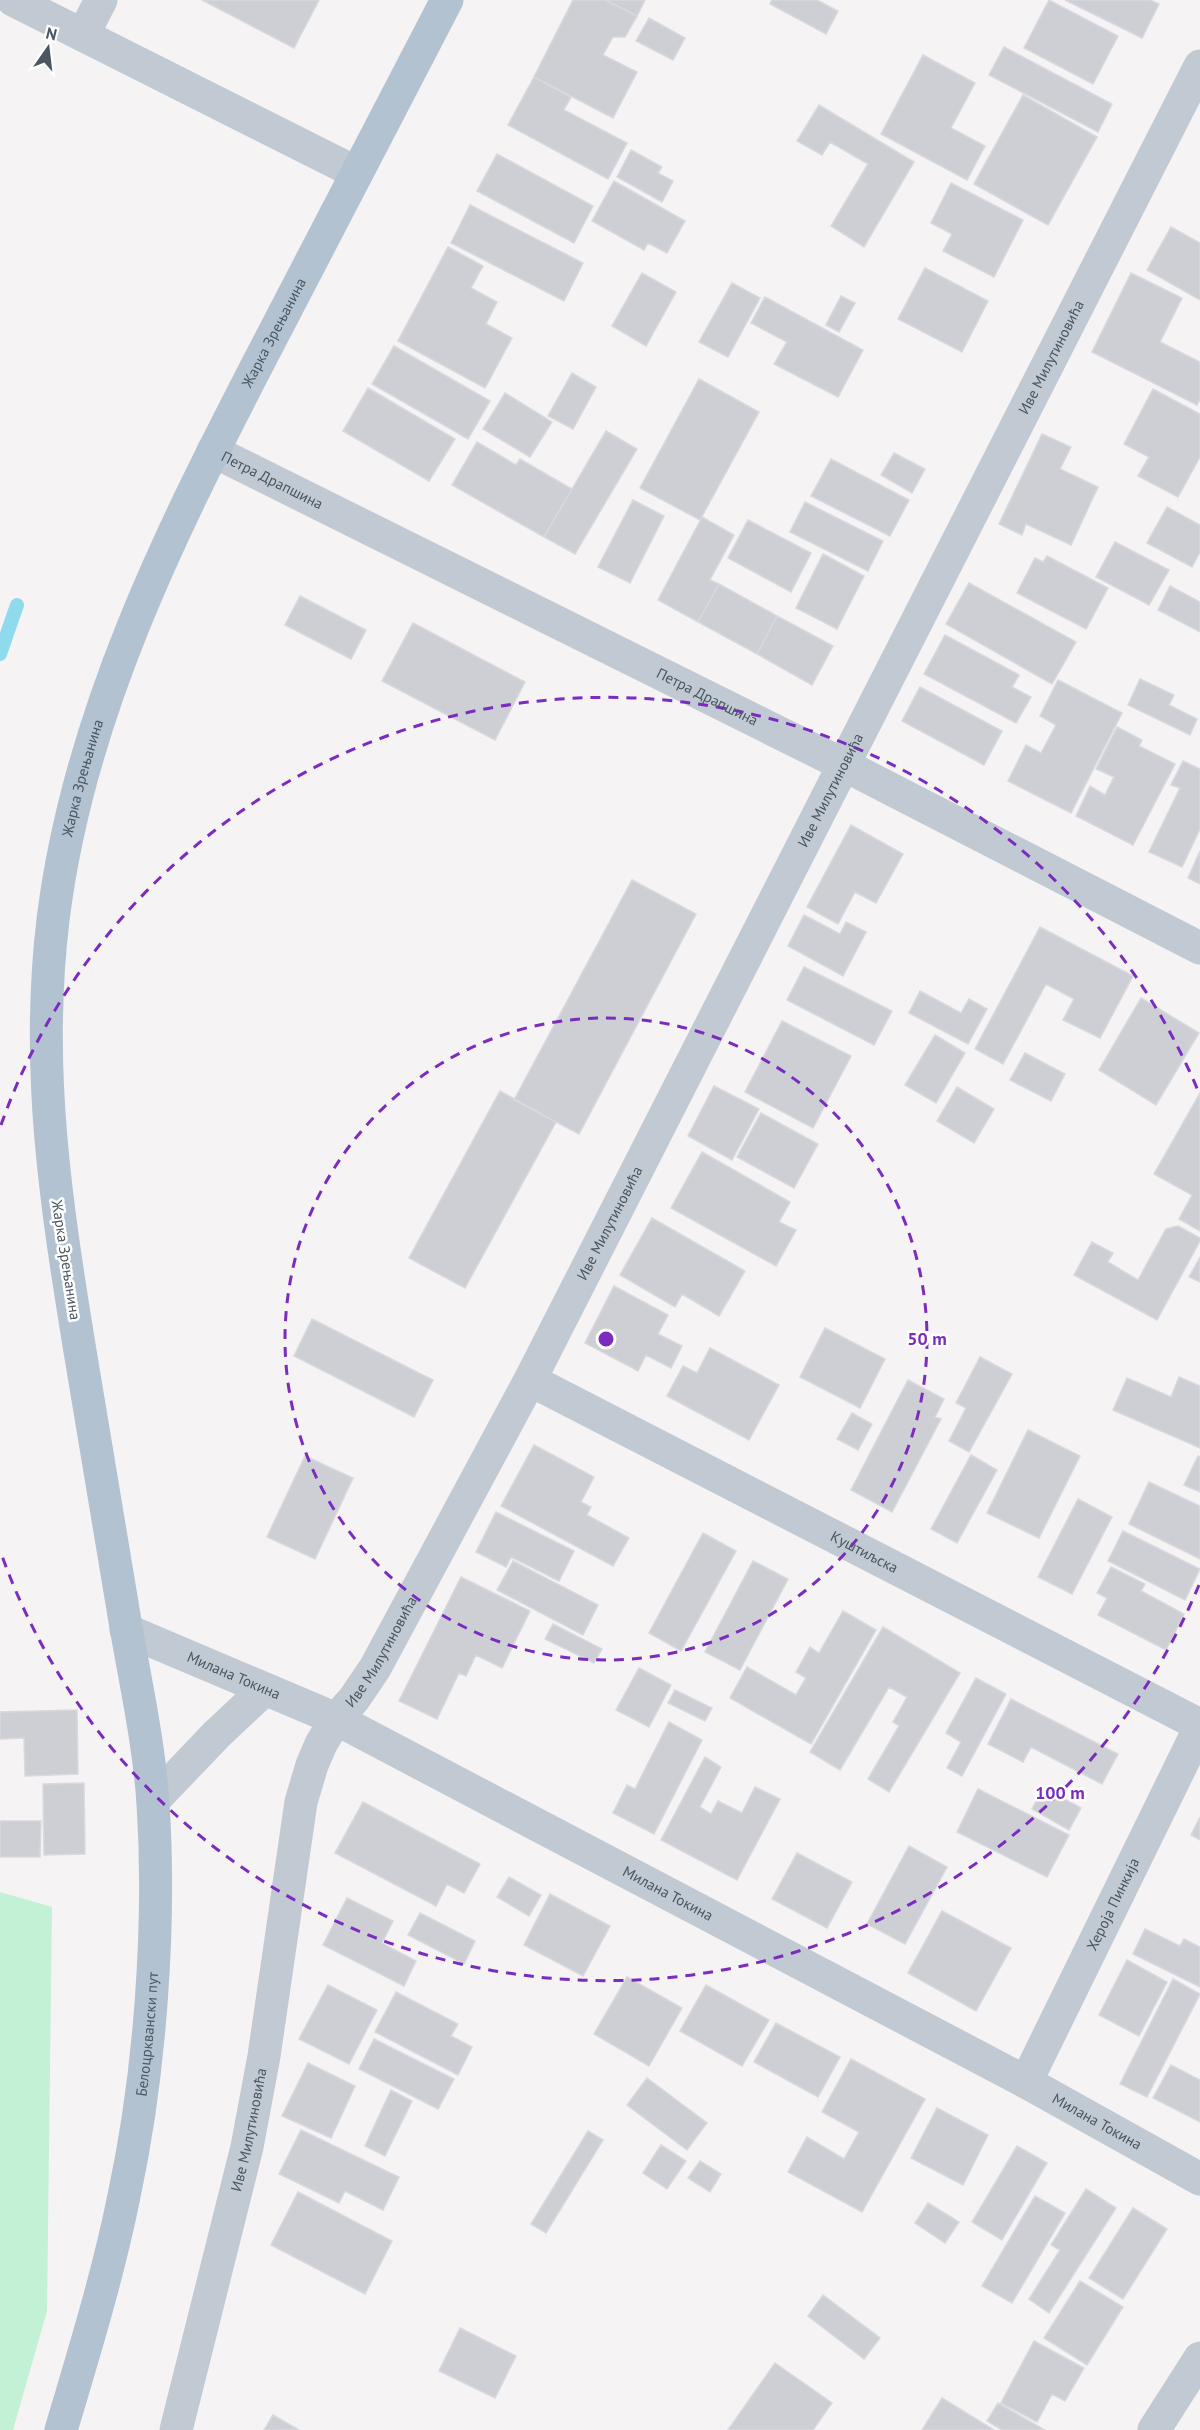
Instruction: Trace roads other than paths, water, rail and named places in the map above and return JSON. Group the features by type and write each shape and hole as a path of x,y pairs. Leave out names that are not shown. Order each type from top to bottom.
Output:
{"main road":[{"name":"Жарка Зрењанина","path":"126,1630 58,1217 47,1114 46,1012 53,921 69,827 93,735 127,640 213,451 447,0"},
{"name":"Белоцрквански пут","path":"61,2430 96,2314 125,2193 141,2094 151,1992 155,1894 153,1801 126,1630"}],"street":[{"path":"13,0 357,173"},
{"path":"83,35 101,0"},
{"name":"Иве Милутиновића","path":"176,2430 247,2147 264,2056 301,1802 312,1765 336,1719 354,1699 375,1668 530,1380 1200,66"},
{"name":"Петра Драпшина","path":"213,451 844,765 1200,948"},
{"name":"Куштиљска","path":"530,1380 1200,1726"},
{"name":"Милана Токина","path":"126,1630 336,1719 1026,2082 1200,2179"},
{"path":"153,1801 217,1734 265,1689"},
{"name":"Хероја Пинкија","path":"1026,2082 1200,1726"},
{"path":"1154,2430 1200,2358"}],"waterway":[{"path":"0,654 17,605"}]}
